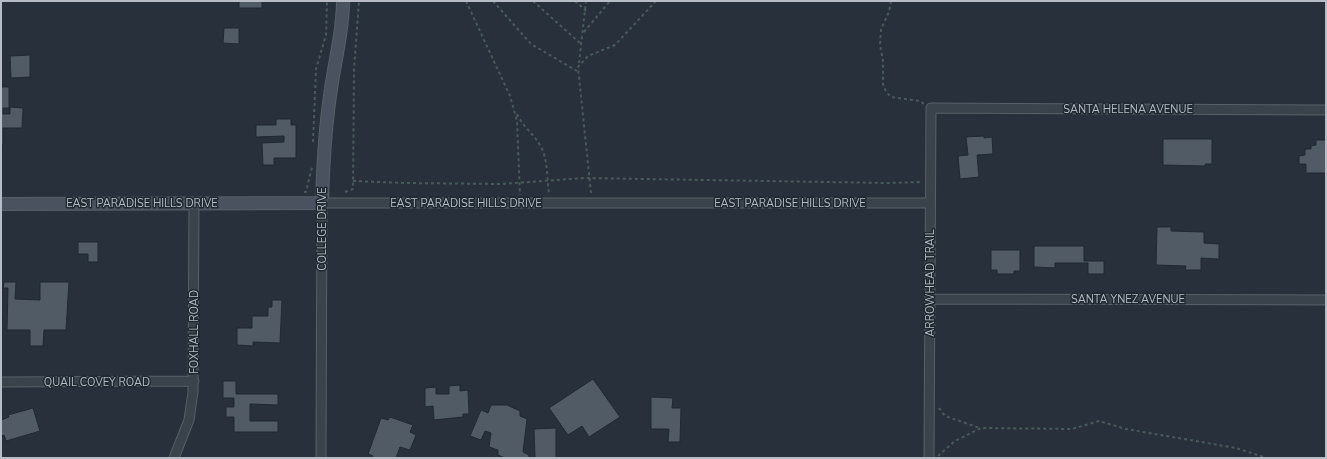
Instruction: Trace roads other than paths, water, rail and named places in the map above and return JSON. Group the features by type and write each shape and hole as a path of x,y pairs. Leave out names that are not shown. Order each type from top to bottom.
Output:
{"main road":[{"name":"COLLEGE DRIVE","path":"322,203 323,165 328,112 342,32 343,1"},
{"name":"EAST PARADISE HILLS DRIVE","path":"1,204 322,203"}],"street":[{"name":"SANTA HELENA AVENUE","path":"931,108 1326,110"},
{"name":"ARROWHEAD TRAIL","path":"929,458 931,108"},
{"name":"FOXHALL ROAD","path":"174,458 188,420 192,404 194,382 194,203"},
{"name":"EAST PARADISE HILLS DRIVE","path":"322,203 930,203"},
{"name":"COLLEGE DRIVE","path":"321,458 322,203"},
{"name":"SANTA YNEZ AVENUE","path":"930,299 1326,300"},
{"name":"QUAIL COVEY ROAD","path":"1,382 194,382"}]}
